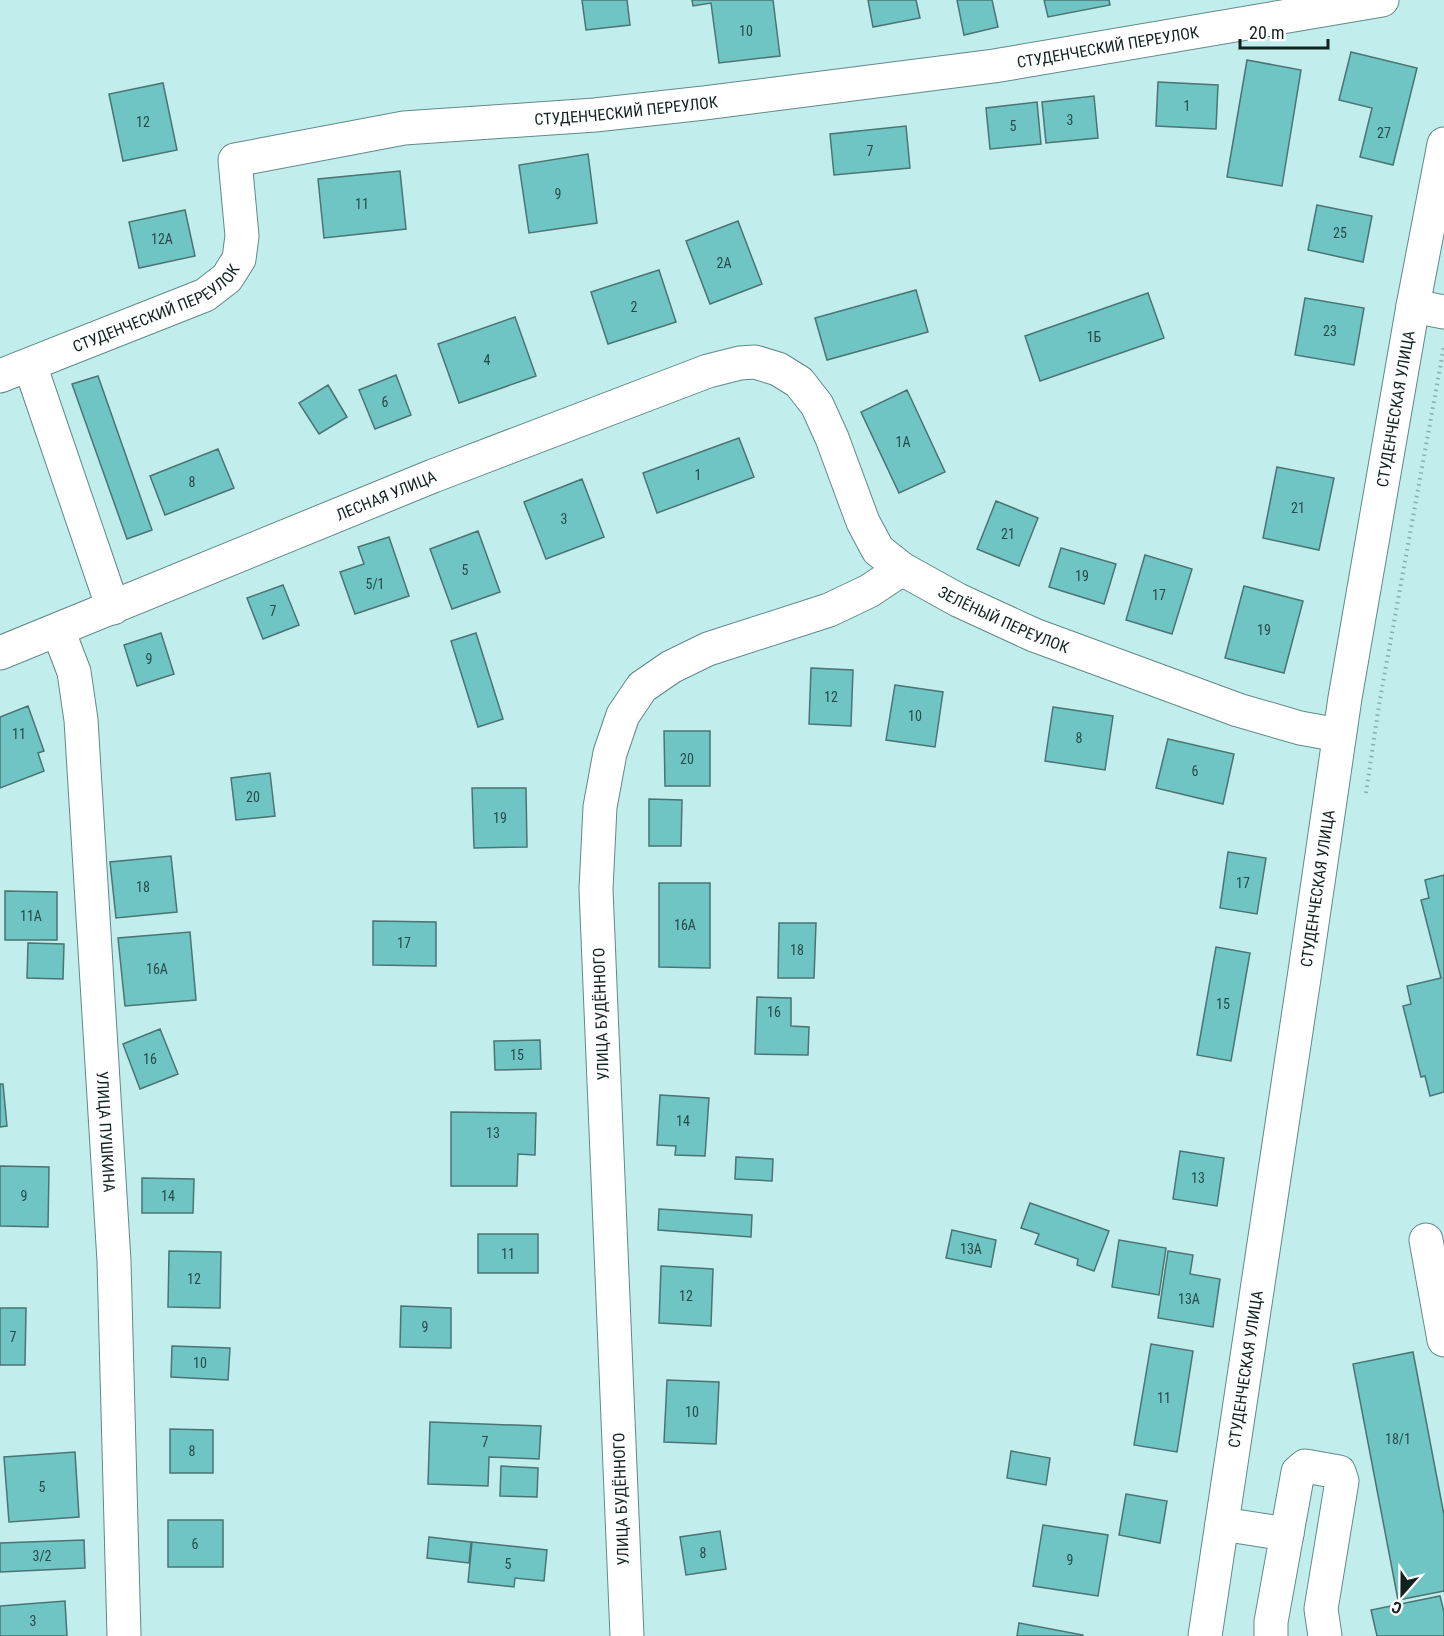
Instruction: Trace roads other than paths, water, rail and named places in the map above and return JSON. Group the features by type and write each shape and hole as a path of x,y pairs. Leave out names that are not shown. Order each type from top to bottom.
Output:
{"street":[{"name":"СТУДЕНЧЕСКИЙ ПЕРЕУЛОК","path":"15,370 205,295 227,278 239,259 242,236 236,159 404,128 606,114 704,104 994,66 1382,0"},
{"name":"СТУДЕНЧЕСКАЯ УЛИЦА","path":"1205,1636 1339,735 1372,536 1444,144"},
{"path":"1413,306 1444,312"},
{"name":"ЛЕСНАЯ УЛИЦА","path":"0,653 433,476 708,371 748,362 778,369"},
{"name":"ЗЕЛЁНЫЙ ПЕРЕУЛОК","path":"778,369 799,382 817,405 832,438 863,522 878,550 902,569 958,600 1034,635 1239,710 1300,728 1339,735"},
{"path":"15,370 113,608"},
{"name":"УЛИЦА БУДЁННОГО","path":"627,1636 596,889 600,807 610,753 623,715 642,687 671,668 708,649 829,610 869,591 902,569"},
{"name":"УЛИЦА ПУШКИНА","path":"58,630 74,672 81,720 114,1261 124,1636"},
{"path":"1426,1240 1444,1340"},
{"path":"1271,1636 1271,1622 1298,1472 1305,1466 1339,1472 1342,1481 1322,1609 1325,1636"},
{"path":"1222,1524 1287,1534"}]}
